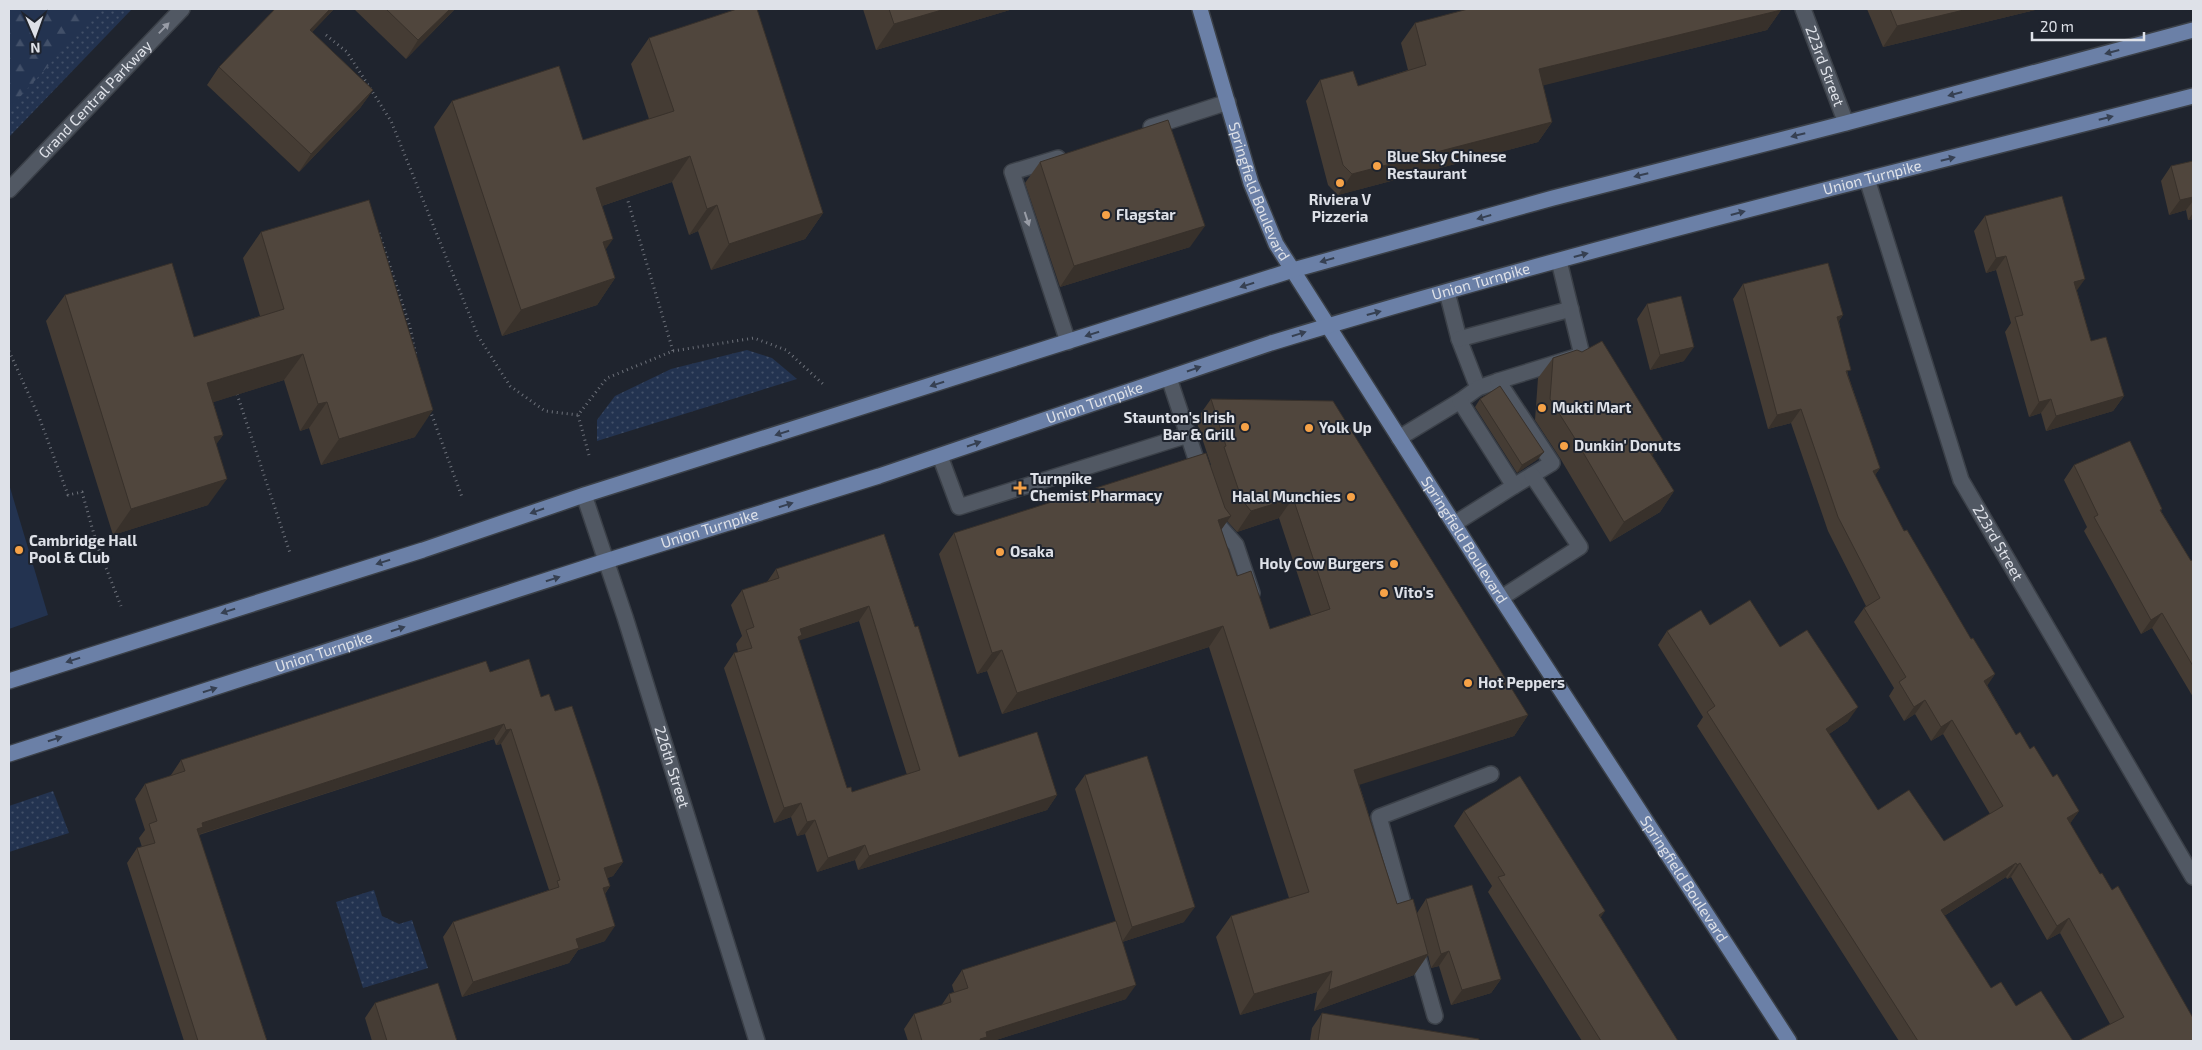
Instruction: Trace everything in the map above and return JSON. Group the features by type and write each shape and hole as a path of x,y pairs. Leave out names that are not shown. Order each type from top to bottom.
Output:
{"main road":[{"name":"Springfield Boulevard","path":"1200,9 1258,200 1276,244 1501,598 1790,1041"},
{"path":"9,681 1293,270 1553,198 1846,123 2193,30"},
{"name":"Union Turnpike","path":"9,754 606,561 940,456 1327,326 1558,261 1867,179 2193,96"}],"street":[{"name":"Grand Central Parkway","path":"9,190 182,9"},
{"name":"223rd Street","path":"1803,9 1846,123"},
{"path":"1134,133 1228,102"},
{"path":"1068,342 1012,172 1069,154"},
{"name":"223rd Street","path":"1867,179 1961,480 2193,877"},
{"path":"1398,438 1478,388 1582,355 1558,261"},
{"path":"1447,292 1458,339 1478,388"},
{"path":"1458,339 1571,308"},
{"path":"1169,378 1219,526 1236,545 1257,609"},
{"path":"1454,524 1552,463 1498,381"},
{"path":"1460,401 1514,486"},
{"path":"940,456 959,507 1188,434"},
{"path":"1501,598 1580,546 1532,475"},
{"name":"226th Street","path":"584,496 757,1041"},
{"path":"1435,1016 1379,817 1491,774"}],"path":[{"path":"326,35 347,52 391,121 478,336 510,386 545,411 578,415"},
{"path":"627,198 673,351"},
{"path":"379,232 410,327 418,366"},
{"path":"578,415 607,378 673,351 754,338 786,350 822,384"},
{"path":"9,350 39,417 68,495 82,492 97,545 121,606"},
{"path":"237,394 290,553"},
{"path":"428,404 462,497"},
{"path":"578,415 589,455"}],"green space":[{"path":"9,9 132,9 9,137"},
{"path":"9,9 100,9 9,109"},
{"path":"747,350 772,358 797,379 597,441 597,420 615,396 671,369"},
{"name":"Cambridge Hall Pool & Club","path":"9,484 48,615 9,629"},
{"path":"53,791 69,833 9,852 9,806"},
{"path":"374,890 382,916 399,924 412,920 428,968 363,988 336,902"}],"building":[{"path":"275,9 330,9 310,30 373,90 311,154 219,67"},
{"path":"386,9 450,9 418,40"},
{"path":"737,9 757,9 823,213 729,244 717,205 707,209 690,156 596,188 613,239 603,242 615,278 521,310 452,101 559,66 583,140 674,111 649,38"},
{"path":"889,9 945,9 894,24"},
{"path":"1468,9 1781,10 1539,69 1552,122 1352,174 1343,165 1320,80 1353,71 1358,86 1426,65 1415,23"},
{"path":"1890,9 1968,9 1897,26"},
{"name":"Flagstar","path":"1168,120 1205,226 1074,266 1040,162"},
{"path":"2193,161 2193,197 2180,200 2171,166"},
{"path":"2062,196 2085,279 2074,282 2091,341 2106,337 2124,396 2056,416 2051,399 2039,402 2015,317 2023,315 2006,256 1996,258 1985,216"},
{"path":"369,200 433,410 339,439 327,402 318,404 303,354 207,383 223,435 214,437 227,479 131,509 65,295 172,263 194,337 284,309 261,232"},
{"path":"1828,263 1843,315 1837,317 1851,370 1846,371 1880,468 1873,471 1904,531 1907,530 1971,639 1973,638 1995,674 1984,681 2016,735 2020,732 2030,749 2034,746 2053,777 2057,774 2079,811 2067,818 2100,874 2102,873 2112,890 2118,886 2193,1018 2193,1041 2078,1041 2124,1017 2069,918 2057,926 2020,863 2017,865 2016,863 1941,910 1991,988 2001,982 2016,1006 2041,991 2073,1041 1918,1041 1707,712 1715,706 1667,631 1701,610 1710,625 1750,600 1780,647 1807,630 1858,707 1826,729 1878,810 1909,790 1944,841 2003,806 1952,720 1941,727 1925,700 1914,707 1899,682 1906,677 1864,608 1880,598 1838,517 1801,409 1777,415 1743,284"},
{"path":"1681,296 1694,347 1660,355 1647,304"},
{"path":"1602,341 1663,440 1646,446 1674,491 1624,522 1550,399 1553,358 1577,350 1582,352"},
{"path":"1500,386 1544,452 1522,465 1480,399"},
{"path":"1211,399 1333,401 1528,715 1354,770 1397,904 1413,899 1428,954 1329,990 1332,971 1254,994 1231,916 1309,892 1223,626 1017,693 1002,650 992,653 954,533 1206,453 1225,508 1231,516 1218,520 1237,576 1251,571 1270,629 1330,609 1293,498 1251,511 1242,500 1224,447 1226,446"},
{"path":"2130,441 2162,509 2160,510 2191,561 2193,559 2193,666 2162,613 2151,620 2094,517 2098,515 2074,465"},
{"path":"884,534 915,627 918,626 959,757 1037,732 1057,795 869,856 865,845 828,858 815,820 807,822 801,803 784,808 734,653 752,648 746,630 754,627 742,590 779,578 776,569","holes":["869,606 920,770 852,792 851,787 847,788 798,637 802,635 800,629"]},
{"path":"529,659 541,697 549,694 555,711 572,706 599,786 623,862 604,868 610,886 603,888 615,926 576,939 579,948 473,982 453,922 559,887 557,881 560,880 511,729 506,730 504,724 202,823 203,827 197,829 267,1041 198,1041 137,848 155,843 149,824 157,821 145,784 185,771 181,760 486,661 490,672"},
{"path":"1147,756 1195,907 1132,927 1085,775"},
{"path":"1520,776 1605,911 1599,915 1678,1041 1601,1041 1498,877 1505,875 1464,811"},
{"path":"1472,885 1501,979 1462,990 1449,951 1441,954 1426,899"},
{"path":"1116,921 1136,985 986,1032 987,1037 980,1039 981,1041 922,1041 914,1014 951,1002 949,994 968,988 962,970"},
{"path":"438,983 457,1041 387,1041 375,1003"},
{"path":"1322,1013 1479,1039 1479,1041 1318,1041"}],"place":[{"name":"Blue Sky Chinese Restaurant","path":"1377,166"},
{"name":"Riviera V Pizzeria","path":"1340,183"},
{"name":"Flagstar","path":"1106,215"},
{"name":"Mukti Mart","path":"1542,408"},
{"name":"Staunton's Irish Bar & Grill","path":"1245,427"},
{"name":"Yolk Up","path":"1309,428"},
{"name":"Dunkin' Donuts","path":"1564,446"},
{"name":"Turnpike Chemist Pharmacy","path":"1020,488"},
{"name":"Halal Munchies","path":"1351,497"},
{"name":"Cambridge Hall Pool & Club","path":"19,550"},
{"name":"Osaka","path":"1000,552"},
{"name":"Holy Cow Burgers","path":"1394,564"},
{"name":"Vito's","path":"1384,593"},
{"name":"Hot Peppers","path":"1468,683"}]}
